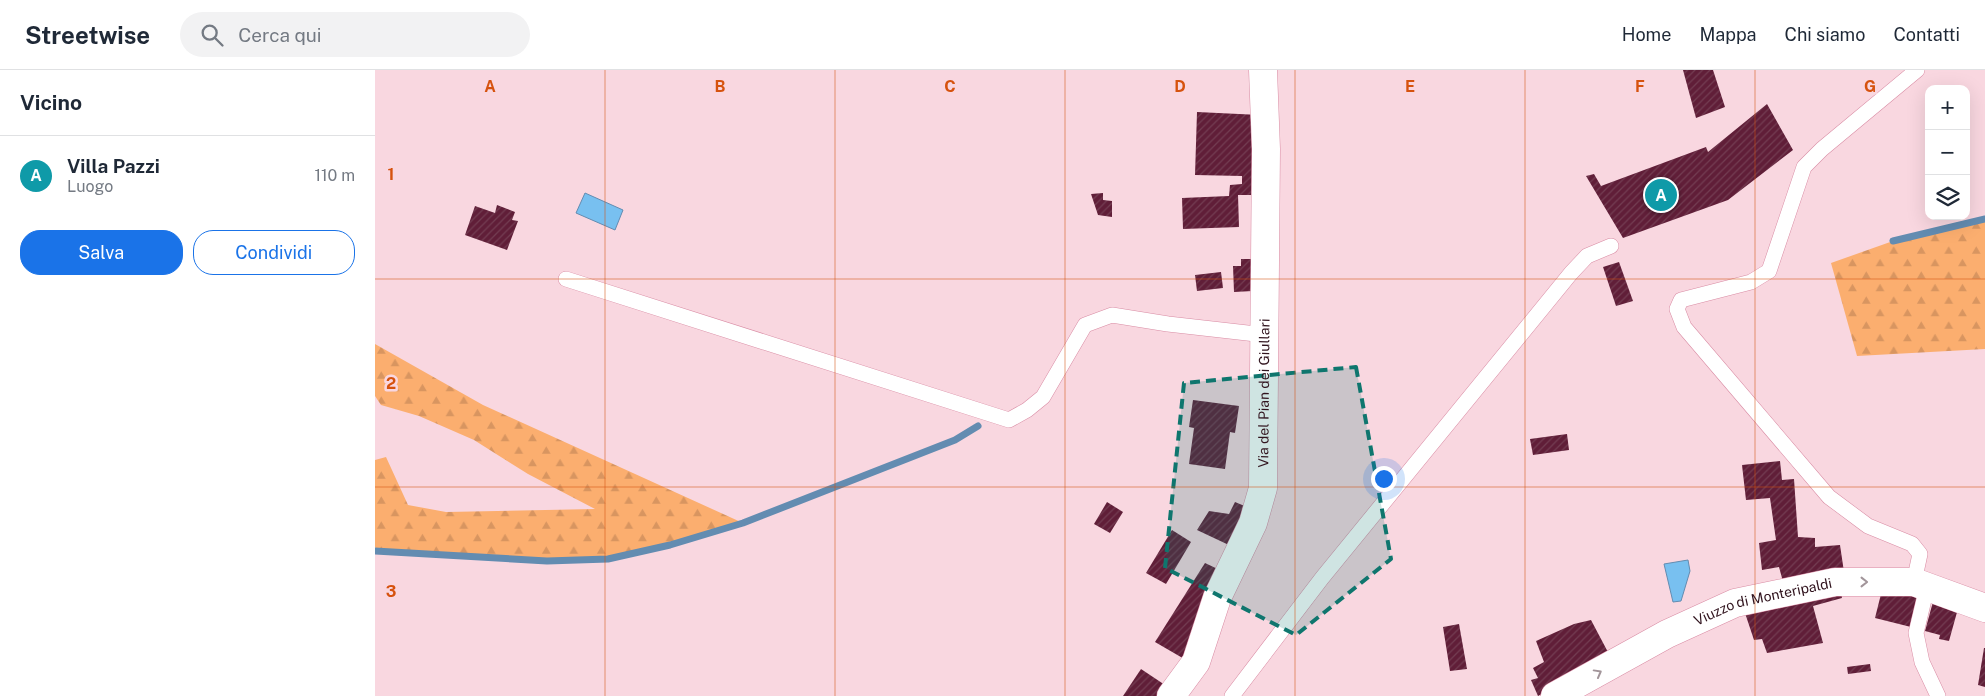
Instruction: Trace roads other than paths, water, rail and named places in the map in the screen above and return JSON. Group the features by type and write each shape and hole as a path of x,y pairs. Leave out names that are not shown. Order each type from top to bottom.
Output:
{"street":[{"name":"Via del Pian dei Giullari","path":"1171,696 1196,662 1217,598 1253,523 1263,488 1266,149 1263,70"},
{"name":"Viuzzo di Monteripaldi","path":"1555,696 1667,634 1735,603 1835,582 1920,584 1985,608"}],"lane":[{"path":"1917,70 1822,149 1805,166 1769,271 1751,282 1681,300 1677,310 1689,334 1829,497 1868,526 1912,544 1920,554 1920,584 1916,633 1922,662 1939,696"},
{"path":"1232,696 1322,578 1571,273 1587,256 1611,246"},
{"path":"566,279 1009,420 1027,410 1043,397 1085,325 1095,320 1112,315 1168,324 1265,335"}],"water":[{"path":"585,193 623,210 615,230 576,213"},
{"path":"1688,560 1690,571 1681,601 1673,602 1664,564"}],"waterway":[{"path":"1893,241 1985,219"},
{"path":"375,551 547,561 608,559 670,545 743,523 955,440 978,426"}],"place":[{"name":"Villa Pazzi","path":"1661,195"}]}
